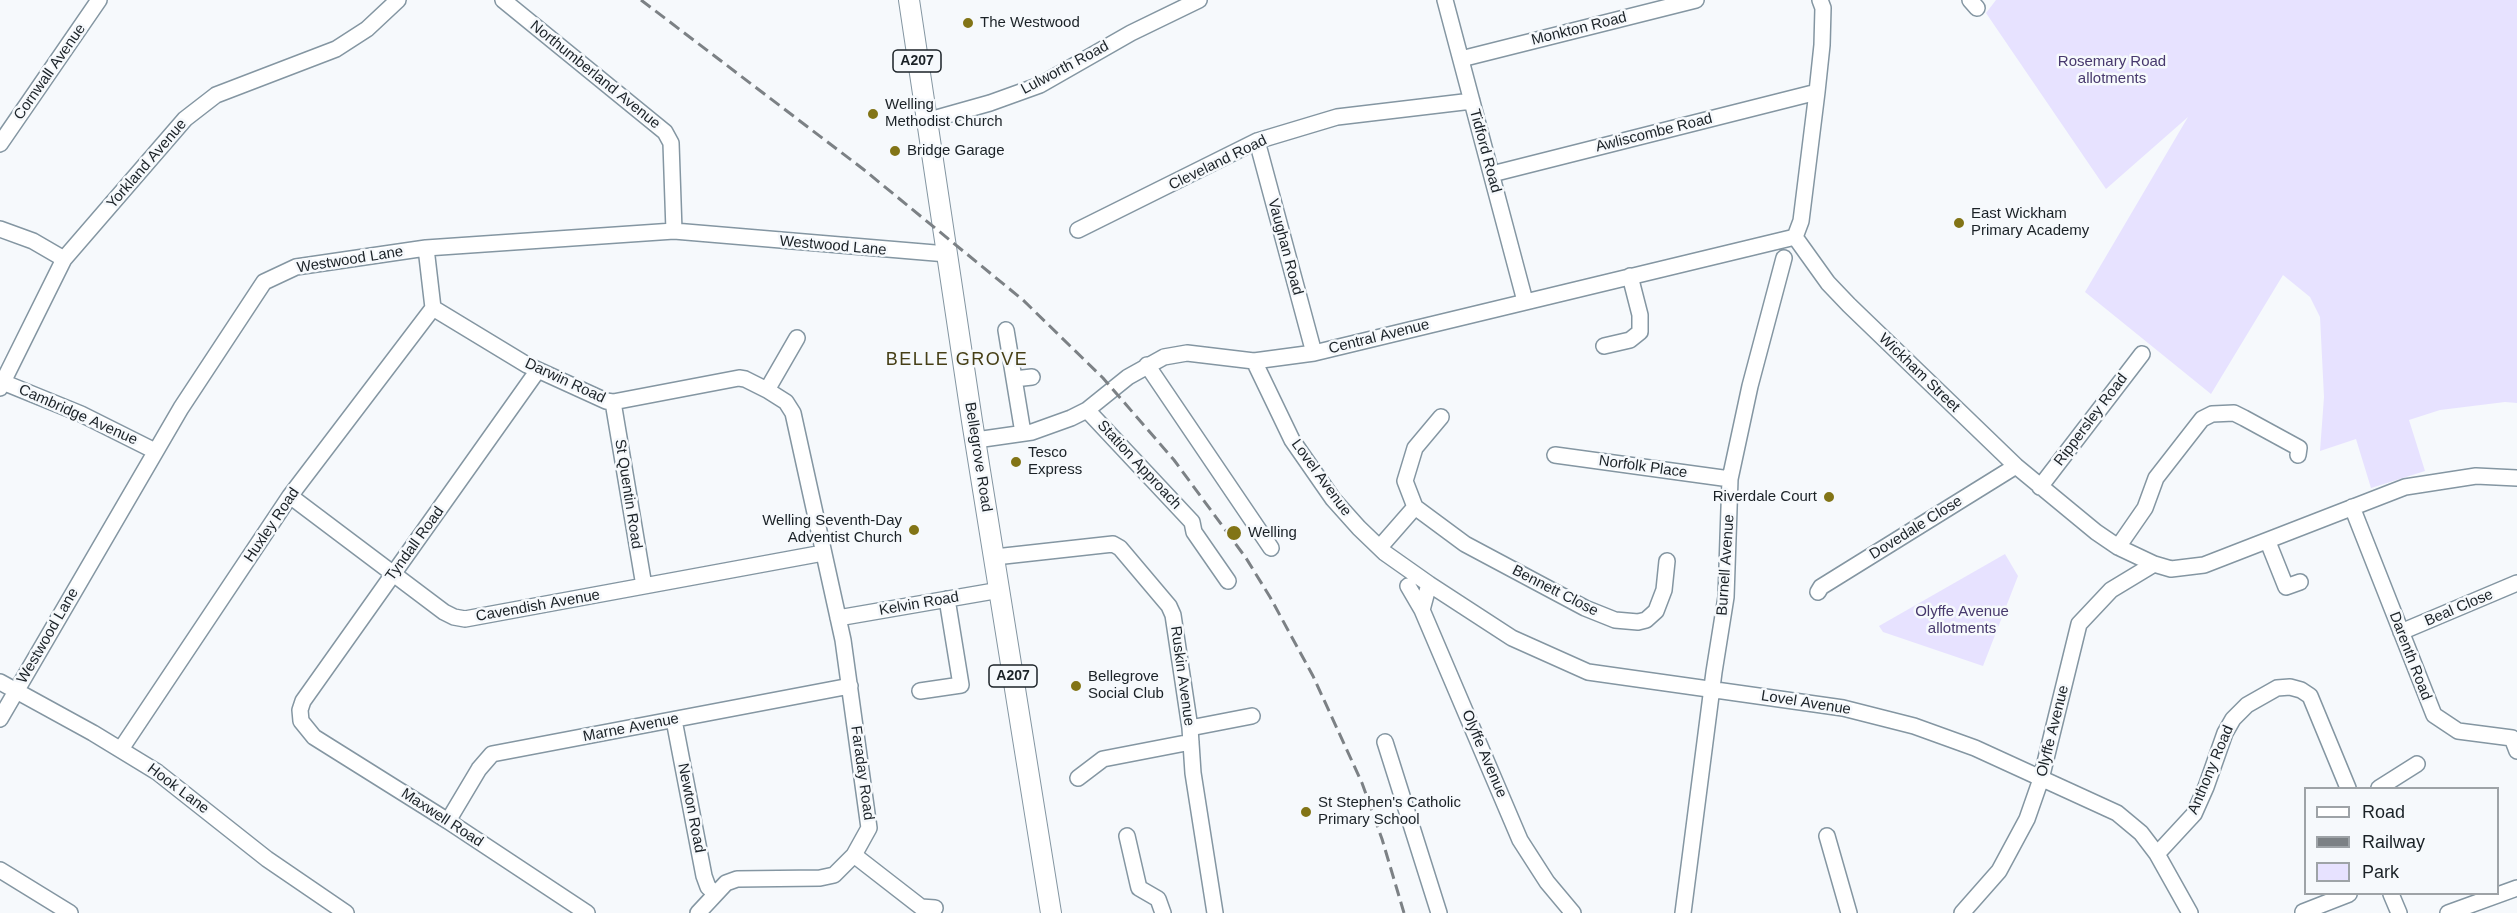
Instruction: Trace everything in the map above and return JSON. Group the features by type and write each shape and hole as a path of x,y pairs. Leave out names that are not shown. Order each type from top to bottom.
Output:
{"main road":[{"name":"Bellegrove Road","path":"909,0 1051,913"}],"street":[{"name":"Cornwall Avenue","path":"0,144 99,0"},
{"name":"Yorkland Avenue","path":"1,383 64,259 185,119 216,95 336,49 367,29 398,0"},
{"name":"Northumberland Avenue","path":"503,0 665,132 671,143 674,231"},
{"name":"Tidford Road","path":"1445,0 1525,301"},
{"name":"Monkton Road","path":"1461,59 1641,7 1696,0"},
{"name":"Lulworth Road","path":"926,121 1020,94 1193,1"},
{"path":"1795,237 1801,221 1817,92 1824,3"},
{"name":"Awliscombe Road","path":"1492,174 1817,92"},
{"name":"Cleveland Road","path":"1078,230 1257,141 1337,117 1472,101"},
{"name":"Vaughan Road","path":"1257,141 1314,353"},
{"path":"0,229 33,242 64,259"},
{"name":"Westwood Lane","path":"0,719 155,452 207,367 264,282 296,267 426,248 674,231 947,254"},
{"name":"Central Avenue","path":"976,440 1053,426 1087,410 1147,365 1164,357 1187,353 1254,361 1314,353 1795,237"},
{"name":"Wickham Street","path":"1795,237 1828,284 2016,466 2074,516 2118,547 2154,564 2171,569 2186,569 2224,559 2390,491 2476,476 2517,478"},
{"path":"426,248 433,308"},
{"name":"Burnell Avenue","path":"1683,913 1726,597 1730,478 1750,386 1784,258"},
{"path":"1604,346 1630,340 1640,332 1640,315 1630,276"},
{"name":"Darwin Road","path":"433,308 538,370 601,400 613,402 739,378 745,379 786,402 793,413 838,618"},
{"name":"Huxley Road","path":"121,749 291,496 433,308"},
{"path":"1006,330 1023,433"},
{"path":"766,390 797,338"},
{"name":"Rippersley Road","path":"2040,487 2142,354"},
{"name":"Lovel Avenue","path":"1254,361 1292,440 1310,468 1359,528 1382,550 1429,584 1512,638 1588,672 1712,688 1869,714 1944,736 2117,813 2141,834 2157,854 2190,913"},
{"path":"1147,365 1271,548"},
{"name":"Tyndall Road","path":"301,721 300,710 303,701 538,370"},
{"path":"1014,379 1032,376"},
{"name":"Cambridge Avenue","path":"1,383 81,414 155,452"},
{"name":"St Quentin Road","path":"613,402 644,586"},
{"name":"Station Approach","path":"1087,410 1192,522 1194,532 1228,581"},
{"path":"2118,547 2145,508 2156,478 2202,419 2222,412 2234,413 2299,448 2298,455"},
{"path":"1382,550 1415,507 1405,482 1416,448 1442,417"},
{"name":"Norfolk Place","path":"1555,455 1730,478"},
{"name":"Dovedale Close","path":"1818,592 1821,586 2016,466"},
{"name":"Cavendish Avenue","path":"291,496 444,612 465,619 823,553"},
{"name":"Bennett Close","path":"1415,507 1465,544 1576,604 1615,620 1638,622 1646,620 1656,611 1664,590 1667,561"},
{"name":"Darenth Road","path":"2352,507 2434,715 2458,731 2512,738 2517,751"},
{"path":"2268,542 2287,587"},
{"name":"Ruskin Avenue","path":"995,557 1107,543 1120,548 1169,606 1173,615 1191,735 1193,773 1215,913"},
{"name":"Lovel Avenue","path":"1382,550 1406,582 1422,610"},
{"name":"Olyffe Avenue","path":"1962,913 1999,871 2027,819 2042,779 2079,624 2111,590 2154,564"},
{"name":"Beal Close","path":"2401,632 2517,583"},
{"path":"1422,610 1429,584"},
{"name":"Kelvin Road","path":"838,618 1000,590"},
{"path":"920,692 961,685 947,599"},
{"name":"Olyffe Avenue","path":"1422,610 1520,840 1547,882 1573,913"},
{"name":"Faraday Road","path":"698,913 714,893 726,883 737,879 820,878 834,875 854,855 866,838 870,820 838,618"},
{"name":"Hook Lane","path":"0,682 121,749 191,797 294,879 346,913"},
{"name":"Marne Avenue","path":"448,821 479,769 492,754 850,686"},
{"name":"Anthony Road","path":"2157,854 2194,814 2225,733 2233,719 2247,705 2277,688 2290,687 2310,696 2347,787"},
{"path":"1078,778 1103,759 1252,716"},
{"name":"Newton Road","path":"674,720 704,876 708,887 714,893"},
{"name":"Maxwell Road","path":"301,721 314,737 448,821 587,913"},
{"path":"1385,742 1439,913"},
{"path":"2382,787 2417,764"},
{"path":"1127,836 1139,888 1158,899 1163,913"},
{"path":"1827,836 1849,913"},
{"path":"854,855 921,906 935,908"},
{"path":"0,870 70,913"},
{"path":"2499,895 2517,888"},
{"path":"2303,912 2346,895"},
{"path":"2391,895 2399,913"},
{"path":"2448,913 2498,895"}],"green space":[{"name":"Rosemary Road allotments","path":"1996,0 2517,0 2517,403 2505,402 2440,410 2409,420 2425,471 2371,488 2356,439 2320,451 2324,397 2320,317 2310,297 2283,275 2211,394 2085,292 2188,117 2106,189 1986,13"},
{"name":"Olyffe Avenue allotments","path":"2005,554 2018,576 1983,666 1883,632 1879,626"}],"railway":[{"path":"641,0 863,169 1023,300 1103,378 1174,460 1246,558 1313,676 1362,783 1382,839 1404,913"}],"place":[{"name":"The Westwood","path":"968,23"},
{"name":"Welling Methodist Church","path":"873,114"},
{"name":"Bridge Garage","path":"895,151"},
{"name":"East Wickham Primary Academy","path":"1959,223"},
{"name":"Tesco Express","path":"1016,462"},
{"name":"Riverdale Court","path":"1829,497"},
{"name":"Welling Seventh-Day Adventist Church","path":"914,530"},
{"name":"Welling","path":"1234,533"},
{"name":"Bellegrove Social Club","path":"1076,686"},
{"name":"St Stephen's Catholic Primary School","path":"1306,812"}],"district":[{"name":"BELLE GROVE","path":"957,360"}]}
